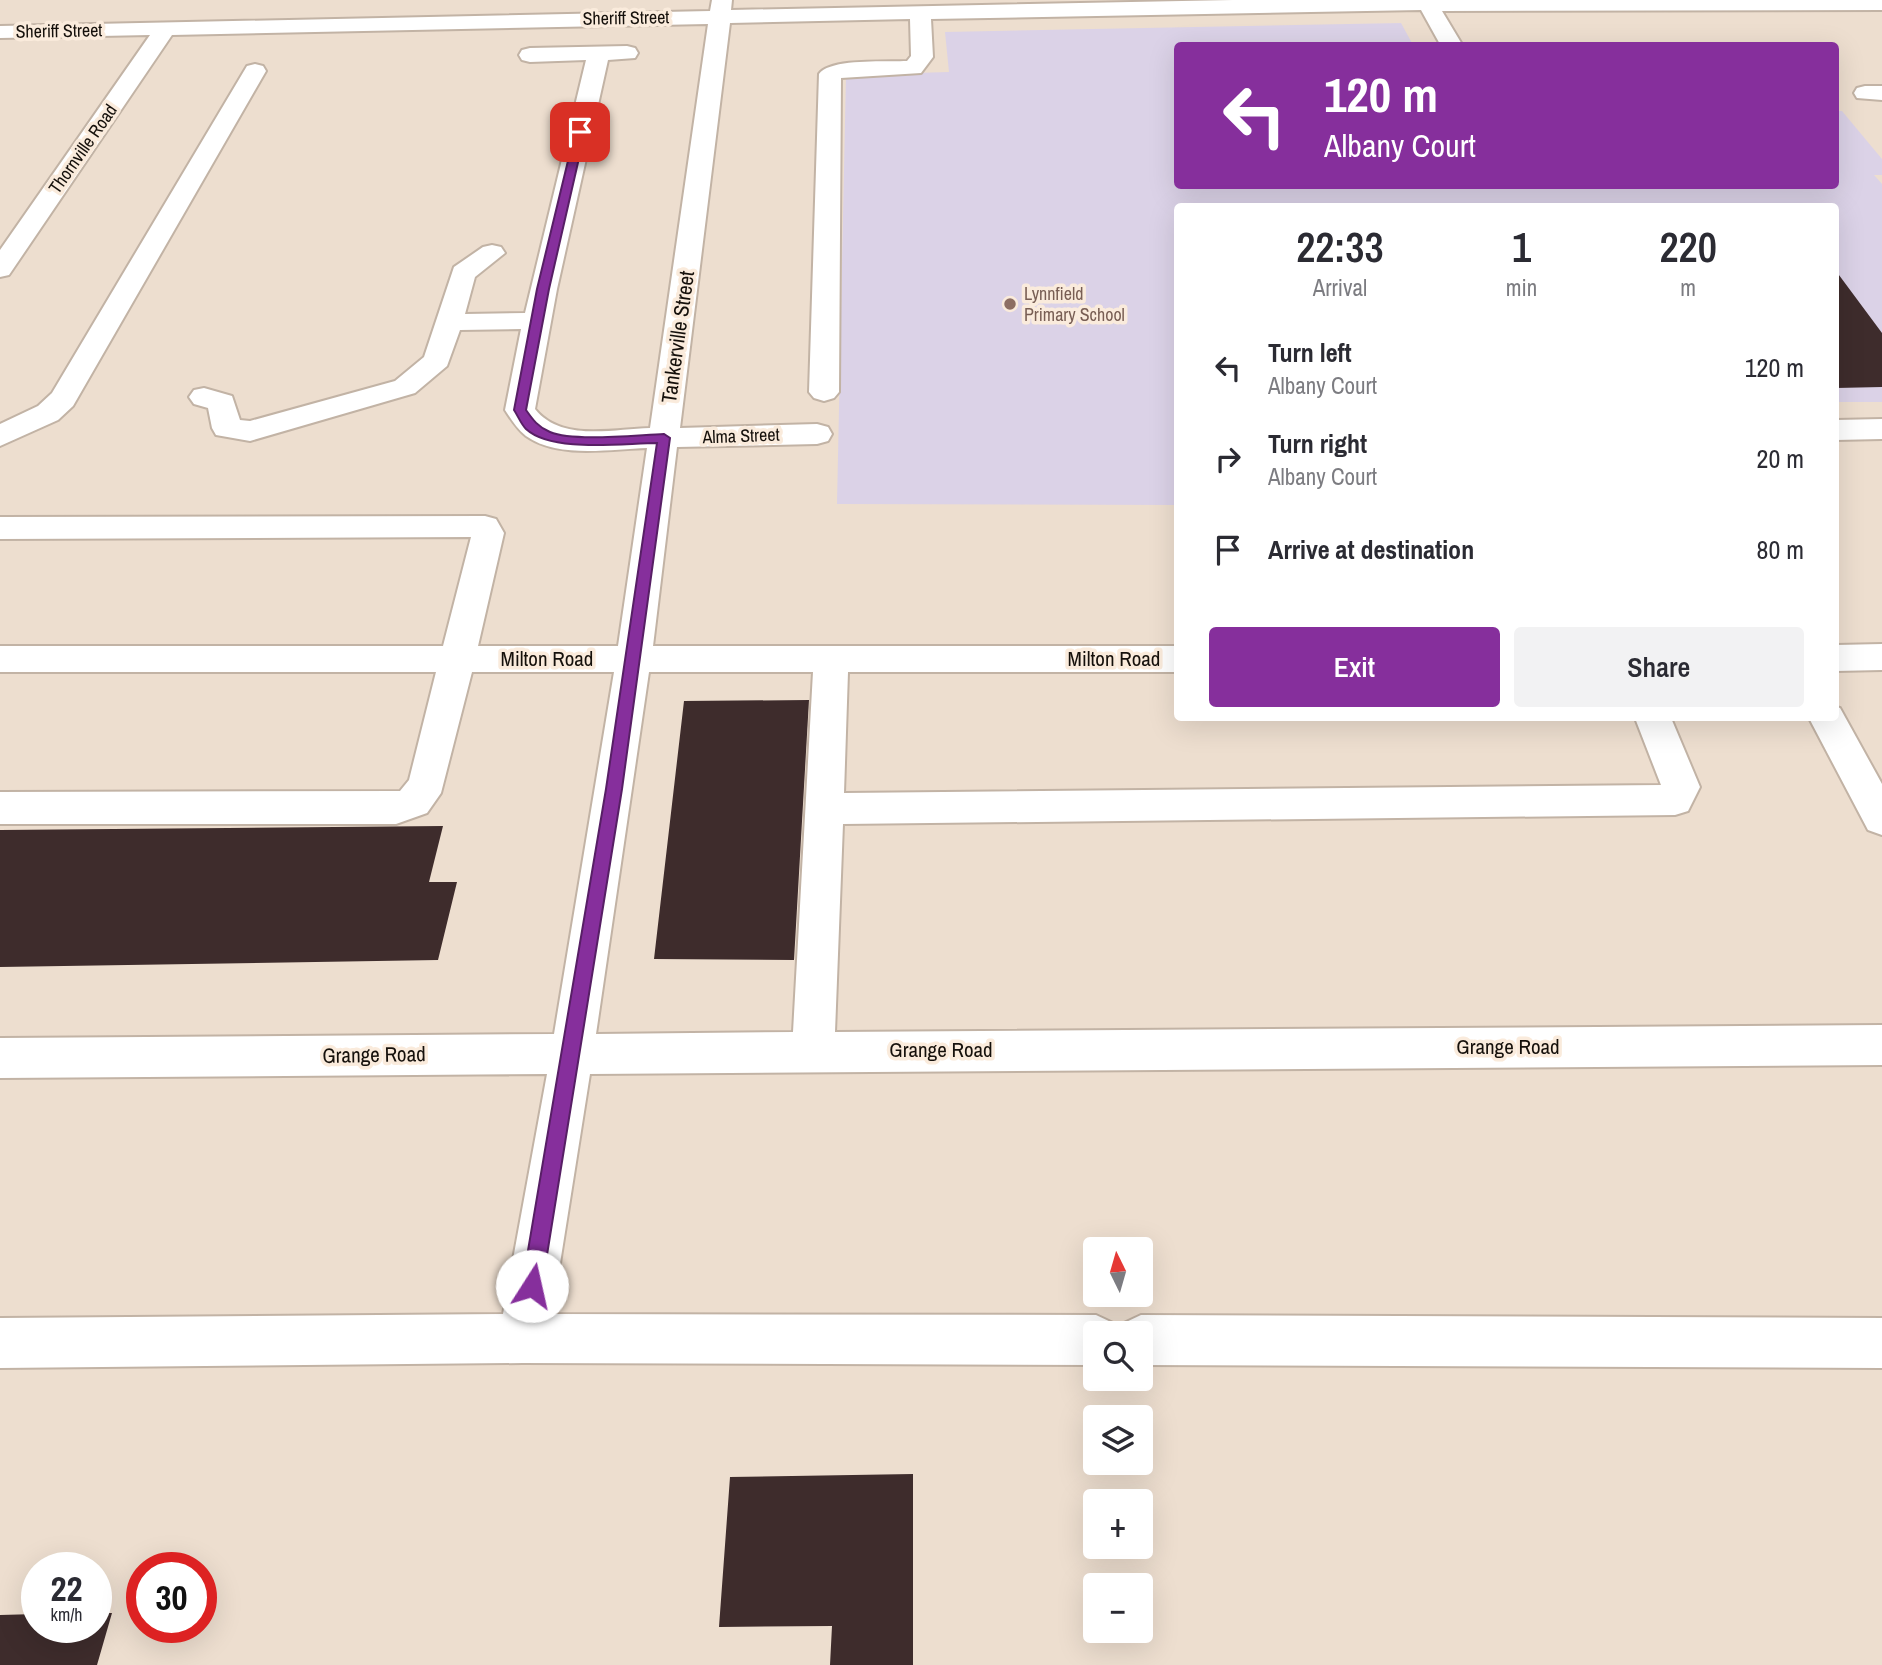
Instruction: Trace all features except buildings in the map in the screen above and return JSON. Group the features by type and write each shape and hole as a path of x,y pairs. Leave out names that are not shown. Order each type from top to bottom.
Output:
{"street":[{"name":"Sheriff Street","path":"0,32 165,30 721,8 920,12 1426,2 1469,6 1882,4"},
{"path":"1426,2 1450,42"},
{"name":"Tankerville Street","path":"523,1338 572,1053 634,659 721,8"},
{"path":"824,392 830,74 842,70 913,68 922,57 920,12"},
{"name":"Thornville Road","path":"0,269 165,30"},
{"name":"Alma Street","path":"599,53 537,321 520,410 531,426 548,436 578,440 817,434"},
{"path":"530,55 627,53"},
{"path":"0,436 48,413 63,398 255,71"},
{"path":"204,397 222,403 227,428 250,431 405,387 437,360 463,273 492,253"},
{"path":"448,322 537,321"},
{"path":"1839,430 1882,429"},
{"path":"0,528 485,527 488,533 460,658 432,762 422,795 413,804 396,808 0,808"},
{"path":"1839,658 1882,657"},
{"name":"Milton Road","path":"0,659 1174,659"},
{"path":"813,1051 831,659"},
{"path":"825,809 1675,800 1681,787 1654,721"},
{"path":"1829,721 1882,819"},
{"name":"Grange Road","path":"0,1058 1882,1045"},
{"path":"0,1343 523,1338 1083,1340"},
{"path":"1153,1340 1882,1343"}],"shaded area":[{"name":"Lynnfield Primary School","path":"1401,23 1411,42 1174,42 1174,189 1839,189 1839,111 1842,111 1882,159 1882,175 1874,175 1882,184 1882,402 1839,402 1839,203 1174,203 1174,505 837,504 846,75 949,72 945,32"}],"place":[{"name":"Lynnfield Primary School","path":"1010,304"}],"route":[{"path":"532,1286 614,789 664,438 578,440 548,436 531,426 520,410 543,289 580,132"}]}
